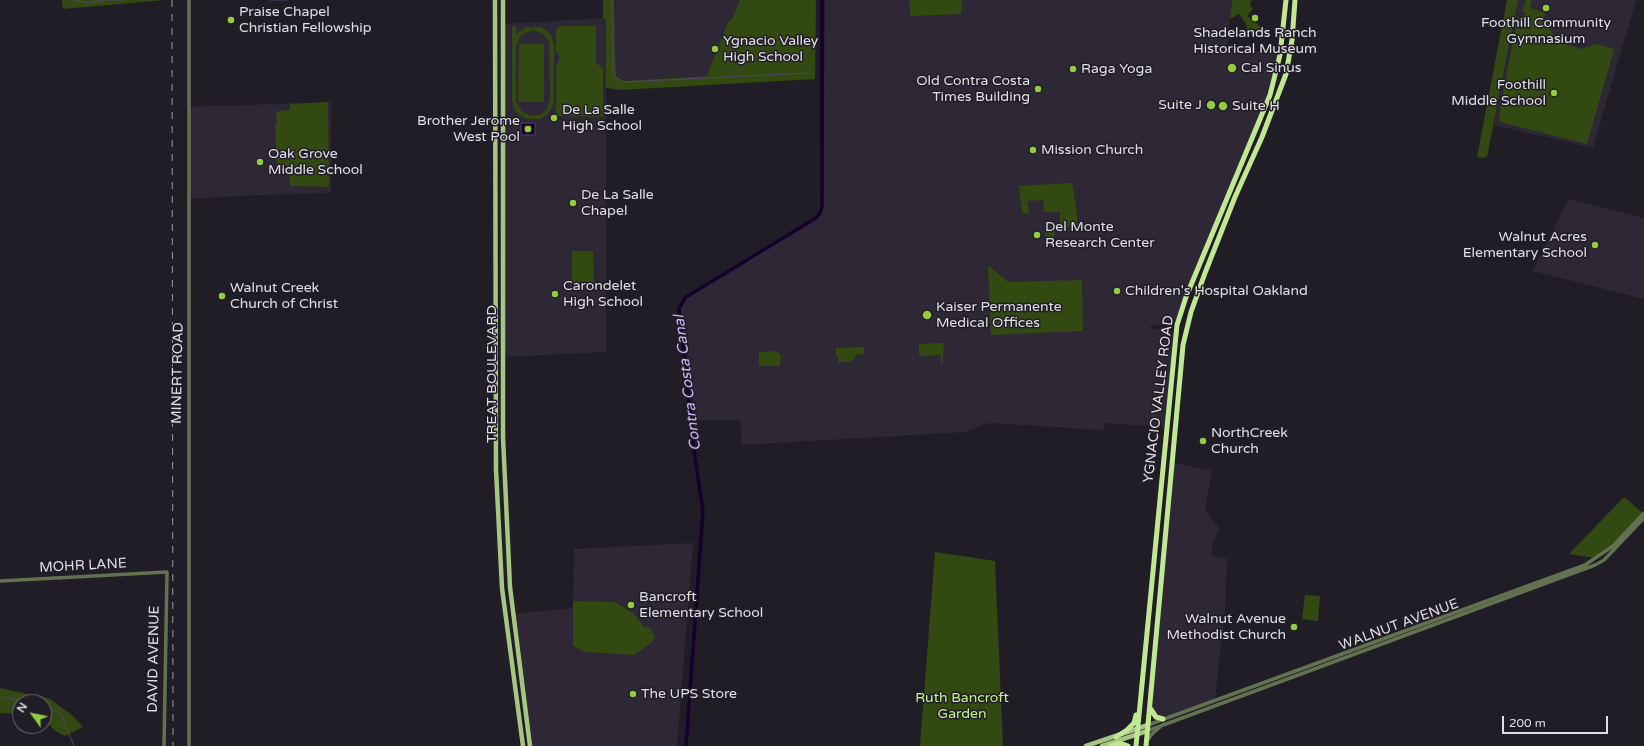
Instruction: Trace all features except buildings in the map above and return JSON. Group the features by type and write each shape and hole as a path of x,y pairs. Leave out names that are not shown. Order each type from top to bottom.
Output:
{"highway":[{"name":"YGNACIO VALLEY ROAD","path":"1136,746 1177,325 1186,297 1270,95 1280,55 1286,0"},
{"name":"YGNACIO VALLEY ROAD","path":"1146,744 1183,345 1190,312 1235,197 1267,124 1286,74 1292,40 1295,0"},
{"path":"1116,737 1127,730 1134,723 1141,696"},
{"path":"1150,706 1156,717 1163,722"},
{"path":"1111,746 1120,744 1128,746"}],"main road":[{"name":"TREAT BOULEVARD","path":"495,0 496,470 502,588 523,746"},
{"name":"TREAT BOULEVARD","path":"503,0 503,437 510,587 530,746"},
{"path":"1102,746 1148,728"},
{"path":"1086,746 1137,732"}],"street":[{"name":"MINERT ROAD","path":"189,0 189,746"},
{"name":"WALNUT AVENUE","path":"1148,728 1585,565 1613,546 1644,514"},
{"name":"WALNUT AVENUE","path":"1163,722 1595,565 1604,560 1644,518"},
{"name":"MOHR LANE","path":"0,582 167,572"},
{"name":"DAVID AVENUE","path":"164,746 167,572"},
{"path":"1146,744 1152,734 1163,722"}],"shaded area":[{"name":"Ygnacio Valley High School","path":"614,0 816,0 707,76 624,81 616,76"},
{"path":"825,0 1232,0 1227,47 1280,55 1276,75 1177,325 1153,325 1150,327 1152,329 1166,328 1176,336 1167,427 1105,423 1104,430 989,423 965,432 742,445 740,420 695,420 687,349 684,349 680,312 682,304 686,298 818,218 823,211"},
{"name":"Foothill Middle School","path":"1518,0 1636,0 1593,148 1494,125"},
{"name":"De La Salle High School","path":"606,18 606,352 504,357 503,24"},
{"name":"Oak Grove Middle School","path":"331,102 331,193 189,199 189,107"},
{"name":"Brother Jerome West Pool","path":"521,123 535,123 535,135 521,135"},
{"name":"Walnut Acres Elementary School","path":"1568,199 1644,218 1644,299 1533,271"},
{"path":"1171,462 1212,471 1205,509 1220,530 1213,542 1211,555 1227,559 1225,609 1215,700 1163,719 1152,712"},
{"path":"693,543 677,746 530,746 513,614 573,608 574,549"}],"green space":[{"path":"62,0 165,0 63,9"},
{"path":"603,0 614,0 616,76 624,81 707,76 728,22 732,19 740,0 816,0 815,79 621,90 606,88 606,19 603,19"},
{"path":"909,0 962,0 961,14 910,16"},
{"path":"1232,0 1251,0 1250,6 1253,8 1247,16 1263,28 1254,35 1247,30 1246,24 1239,14 1230,19"},
{"path":"1507,0 1518,0 1487,157 1482,158 1477,157"},
{"name":"Foothill Middle School","path":"1526,0 1532,0 1530,8 1546,13 1544,18 1554,36 1564,43 1581,49 1597,44 1614,49 1587,144 1500,122 1499,115 1517,19 1527,13 1522,11"},
{"path":"512,26 516,26 516,34 526,27 541,27 552,37 554,47 554,103 549,113 540,119 526,119 517,113 513,106","holes":["533,30 543,34 549,42 550,99 546,110 542,114 533,116 522,112 516,102 516,47 521,35"]},
{"path":"560,26 596,26 596,62 603,69 603,117 556,116 556,65 559,61 559,53 556,53 556,30"},
{"path":"519,44 544,44 544,102 518,102"},
{"path":"328,102 329,185 326,187 290,186 290,171 288,171 287,166 277,166 275,125 277,125 276,114 278,111 290,110 290,104"},
{"path":"1072,183 1077,213 1077,225 1055,229 1054,239 1045,240 1045,227 1060,226 1060,212 1044,212 1043,200 1028,201 1029,213 1022,213 1019,186"},
{"path":"572,251 593,251 594,282 572,282"},
{"path":"988,265 1008,282 1082,280 1083,331 991,335"},
{"path":"944,343 942,367 940,355 923,356 919,354 919,344"},
{"path":"864,347 864,354 857,355 851,362 838,362 839,357 836,357 836,348"},
{"path":"777,351 781,355 780,366 759,366 759,352"},
{"path":"1624,497 1644,514 1616,542 1595,558 1569,554"},
{"name":"Ruth Bancroft Garden","path":"935,552 995,561 1003,746 920,746"},
{"path":"1305,595 1320,596 1318,621 1302,619"},
{"path":"573,601 615,602 634,614 644,627 649,627 655,637 652,642 634,655 585,652 573,646"},
{"path":"0,688 27,694 12,694 12,714 0,713"},
{"path":"52,700 73,716 83,727 65,736 52,728"}],"waterway":[{"path":"73,0 88,3 104,0"},
{"path":"108,0 123,0"},
{"path":"270,0 288,0"},
{"path":"612,0 613,71 614,76 622,82 808,73"},
{"name":"Contra Costa Canal","path":"686,746 703,511 694,451 679,308 686,297 816,218 820,213 822,207 822,0"},
{"path":"0,697 12,699"},
{"path":"52,709 61,714 74,746"}],"railway":[{"path":"172,0 173,746"}],"place":[{"name":"Foothill Community Gymnasium","path":"1546,8"},
{"name":"Shadelands Ranch Historical Museum","path":"1255,18"},
{"name":"Praise Chapel Christian Fellowship","path":"231,20"},
{"name":"Ygnacio Valley High School","path":"715,49"},
{"name":"Cal Sinus","path":"1232,68"},
{"name":"Raga Yoga","path":"1073,69"},
{"name":"Old Contra Costa Times Building","path":"1038,89"},
{"name":"Foothill Middle School","path":"1554,93"},
{"name":"Suite J","path":"1211,105"},
{"name":"Suite H","path":"1223,106"},
{"name":"De La Salle High School","path":"554,118"},
{"name":"Brother Jerome West Pool","path":"528,129"},
{"name":"Mission Church","path":"1033,150"},
{"name":"Oak Grove Middle School","path":"260,162"},
{"name":"De La Salle Chapel","path":"573,203"},
{"name":"Del Monte Research Center","path":"1037,235"},
{"name":"Walnut Acres Elementary School","path":"1595,245"},
{"name":"Children's Hospital Oakland","path":"1117,291"},
{"name":"Carondelet High School","path":"555,294"},
{"name":"Walnut Creek Church of Christ","path":"222,296"},
{"name":"Kaiser Permanente Medical Offices","path":"927,315"},
{"name":"NorthCreek Church","path":"1203,441"},
{"name":"Bancroft Elementary School","path":"631,605"},
{"name":"Walnut Avenue Methodist Church","path":"1294,627"},
{"name":"The UPS Store","path":"633,694"}]}
